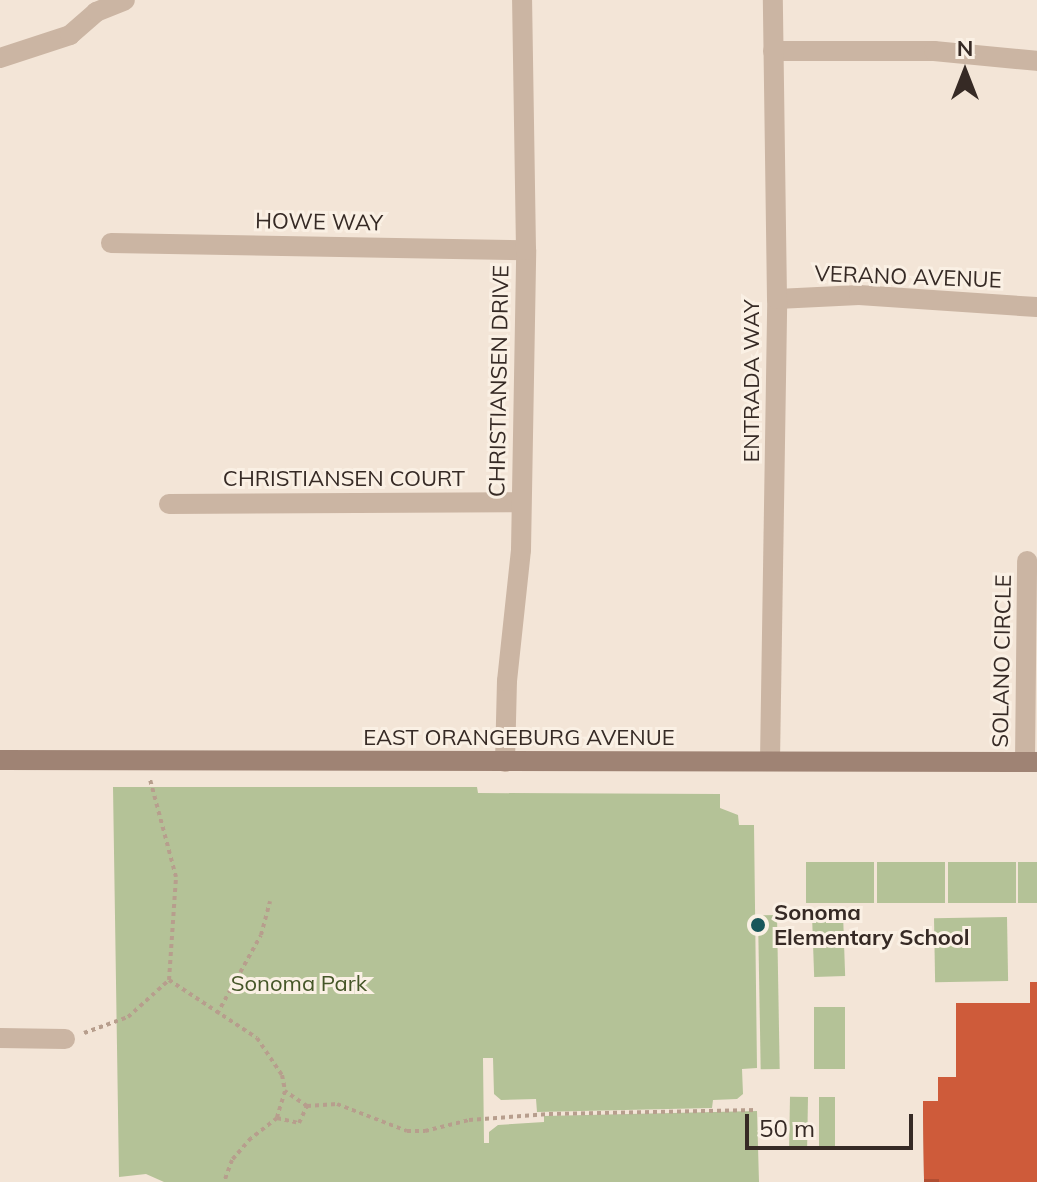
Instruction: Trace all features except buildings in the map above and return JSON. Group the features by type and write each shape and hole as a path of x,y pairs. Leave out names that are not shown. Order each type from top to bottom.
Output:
{"street":[{"path":"0,58 70,35 96,6 125,0"},
{"name":"CHRISTIANSEN DRIVE","path":"505,762 520,502 526,250 522,0"},
{"name":"ENTRADA WAY","path":"770,761 777,299 773,0"},
{"path":"773,51 919,50 1037,61"},
{"name":"HOWE WAY","path":"111,243 526,250"},
{"name":"VERANO AVENUE","path":"777,299 873,296 1037,307"},
{"name":"CHRISTIANSEN COURT","path":"169,504 520,502"},
{"name":"SOLANO CIRCLE","path":"1027,561 1031,762"},
{"name":"EAST ORANGEBURG AVENUE","path":"0,760 1031,762"},
{"path":"0,1038 65,1039"}],"path":[{"path":"65,1039 128,1017 169,980 176,877 156,815 150,761"},
{"path":"217,1014 261,935 270,901"},
{"path":"169,980 217,1014 241,1025 269,1052 285,1091 307,1106 337,1104 407,1131 425,1131 469,1120 549,1114 757,1110"},
{"path":"224,1182 232,1160 277,1118 285,1091"},
{"path":"277,1118 299,1123 307,1106"}],"green space":[{"name":"Sonoma Park","path":"113,787 477,787 478,793 720,794 720,808 738,815 739,825 754,825 757,1068 742,1069 743,1094 737,1099 713,1100 712,1108 537,1112 536,1099 501,1100 494,1094 493,1058 483,1058 484,1143 489,1143 489,1132 498,1125 544,1122 544,1116 757,1111 759,1182 164,1182 146,1174 119,1177"},
{"path":"806,862 874,862 874,903 806,903"},
{"path":"877,862 945,862 945,903 877,903"},
{"path":"948,862 1016,862 1016,903 948,903"},
{"path":"1018,862 1037,862 1037,903 1018,903"},
{"path":"843,914 845,976 814,977 812,915"},
{"path":"758,915 777,915 780,1069 761,1069"},
{"path":"1007,917 1008,981 935,982 934,918"},
{"path":"814,1007 845,1007 845,1069 814,1069"},
{"path":"790,1097 808,1097 807,1147 789,1147"},
{"path":"819,1097 835,1097 835,1147 819,1147"}],"place":[{"name":"Sonoma Elementary School","path":"758,925"}]}
